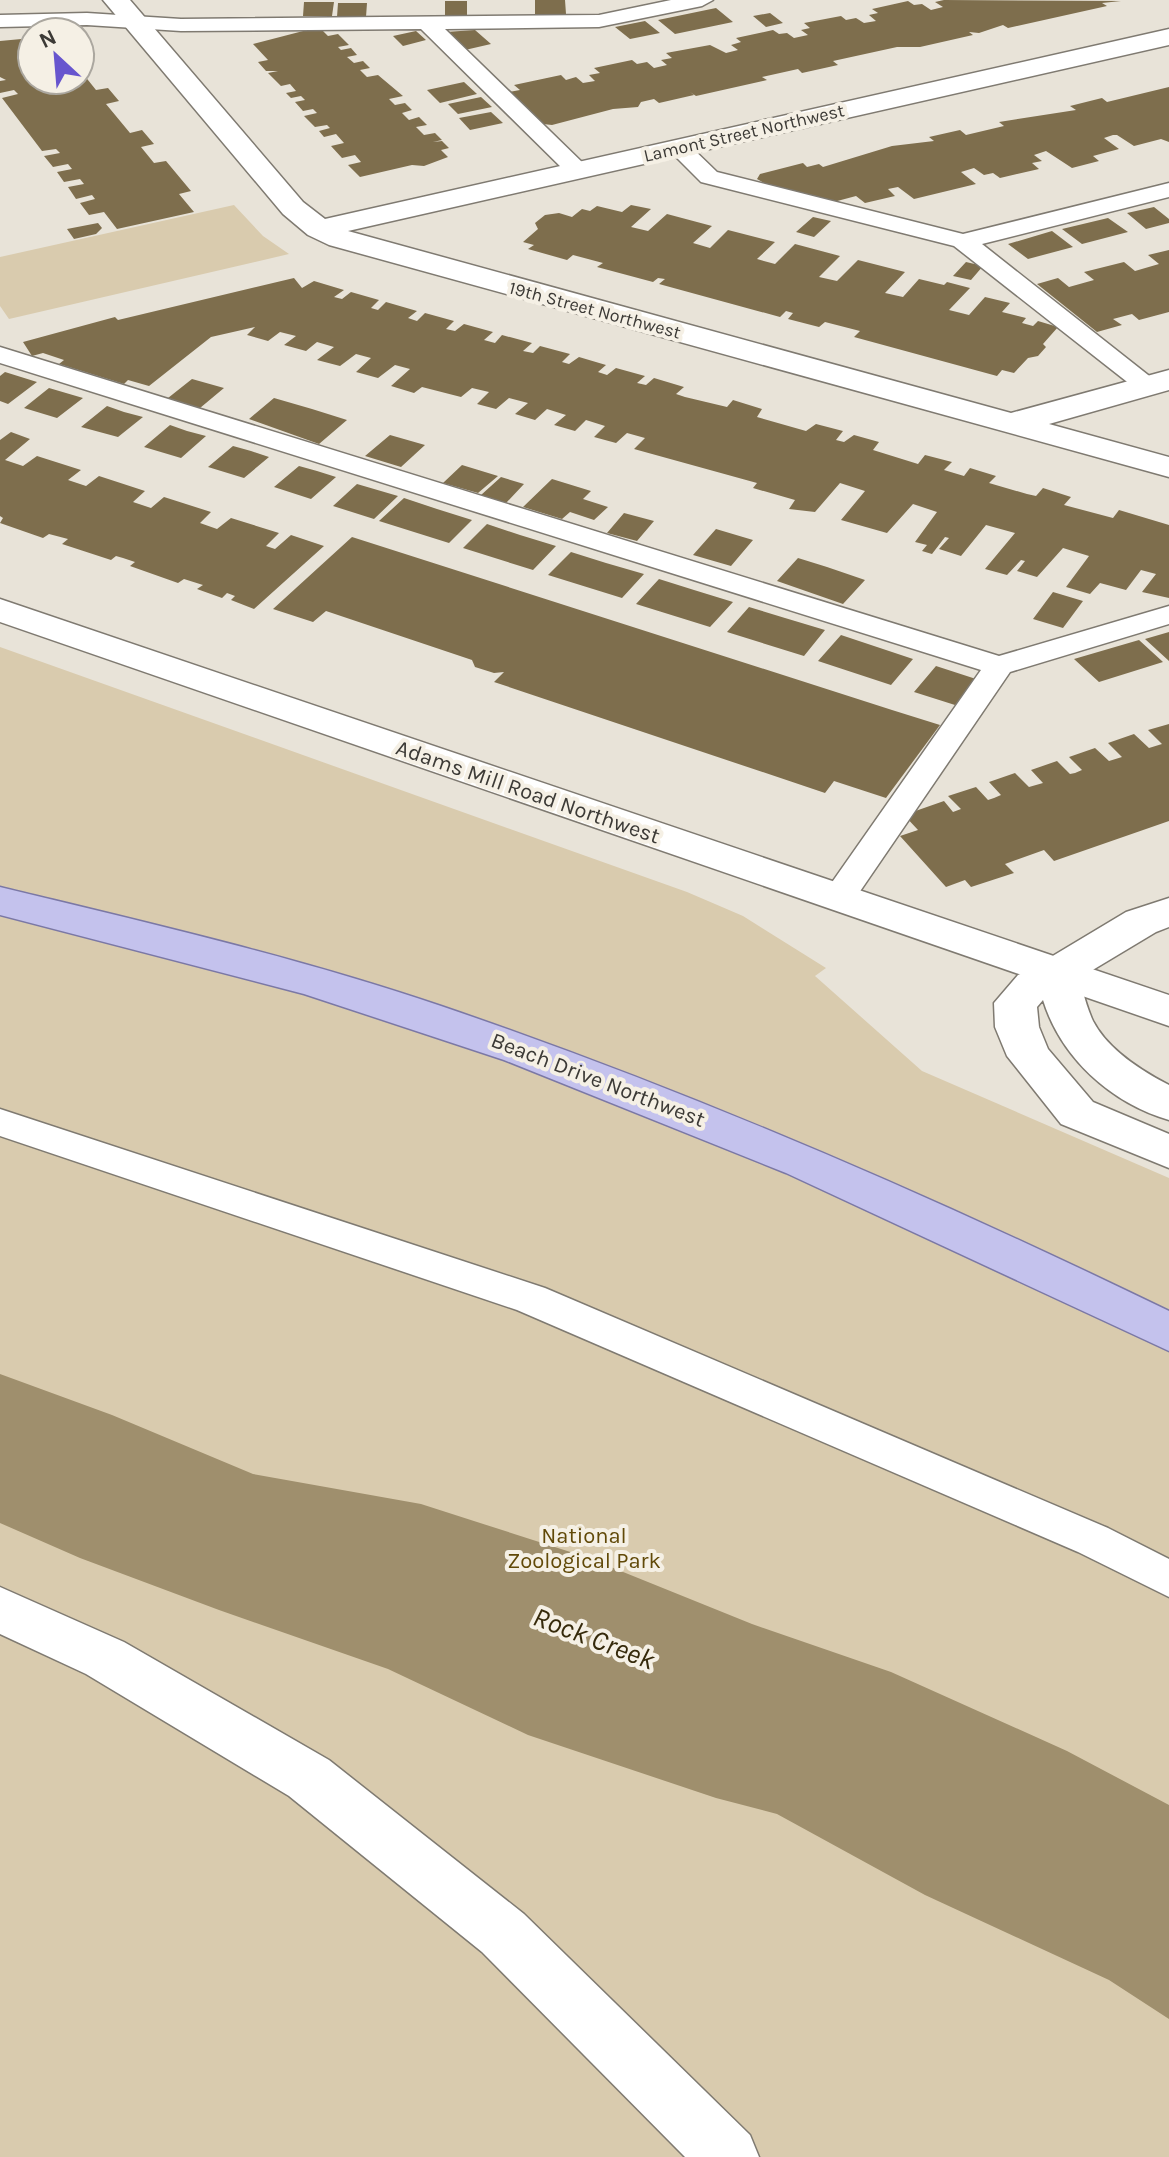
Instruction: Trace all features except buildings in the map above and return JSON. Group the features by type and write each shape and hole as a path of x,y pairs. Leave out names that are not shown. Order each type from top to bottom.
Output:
{"main road":[{"name":"Beach Drive Northwest","path":"0,901 305,979 522,1050 647,1097 838,1176 1169,1332"}],"street":[{"name":"19th Street Northwest","path":"125,11 293,208 319,229 368,248 1169,467"},
{"name":"Lamont Street Northwest","path":"319,229 1169,37"},
{"path":"1014,423 1159,383"},
{"name":"Adams Mill Road Northwest","path":"0,610 1169,1011"},
{"path":"1169,912 1141,922 1033,985 1015,1003 1017,1027 1029,1056 1077,1113 1169,1152"},
{"path":"1056,973 1076,1030 1086,1042 1116,1072 1146,1094 1169,1104"},
{"path":"0,1609 105,1658 309,1778 503,1933 728,2157"}],"lane":[{"path":"0,21 87,19 125,11 181,25 599,21 702,0"},
{"path":"425,21 577,170"},
{"path":"679,148 709,177 963,241 1159,383"},
{"path":"963,241 1169,190"},
{"path":"0,355 999,666 1169,615"},
{"path":"838,898 999,666"},
{"path":"0,1122 531,1299 1093,1540 1169,1579"}],"green space":[{"path":"234,205 263,236 289,254 9,319 0,306 0,257"},
{"name":"National Zoological Park","path":"0,647 687,892 743,916 826,968 815,976 922,1071 1169,1178 1169,2157 0,2157"}],"water":[{"name":"Rock Creek","path":"0,1374 112,1415 253,1474 421,1504 586,1557 752,1624 891,1672 1067,1751 1169,1805 1169,2019 1109,1980 925,1895 777,1814 716,1798 528,1735 388,1669 80,1558 0,1523"}]}
